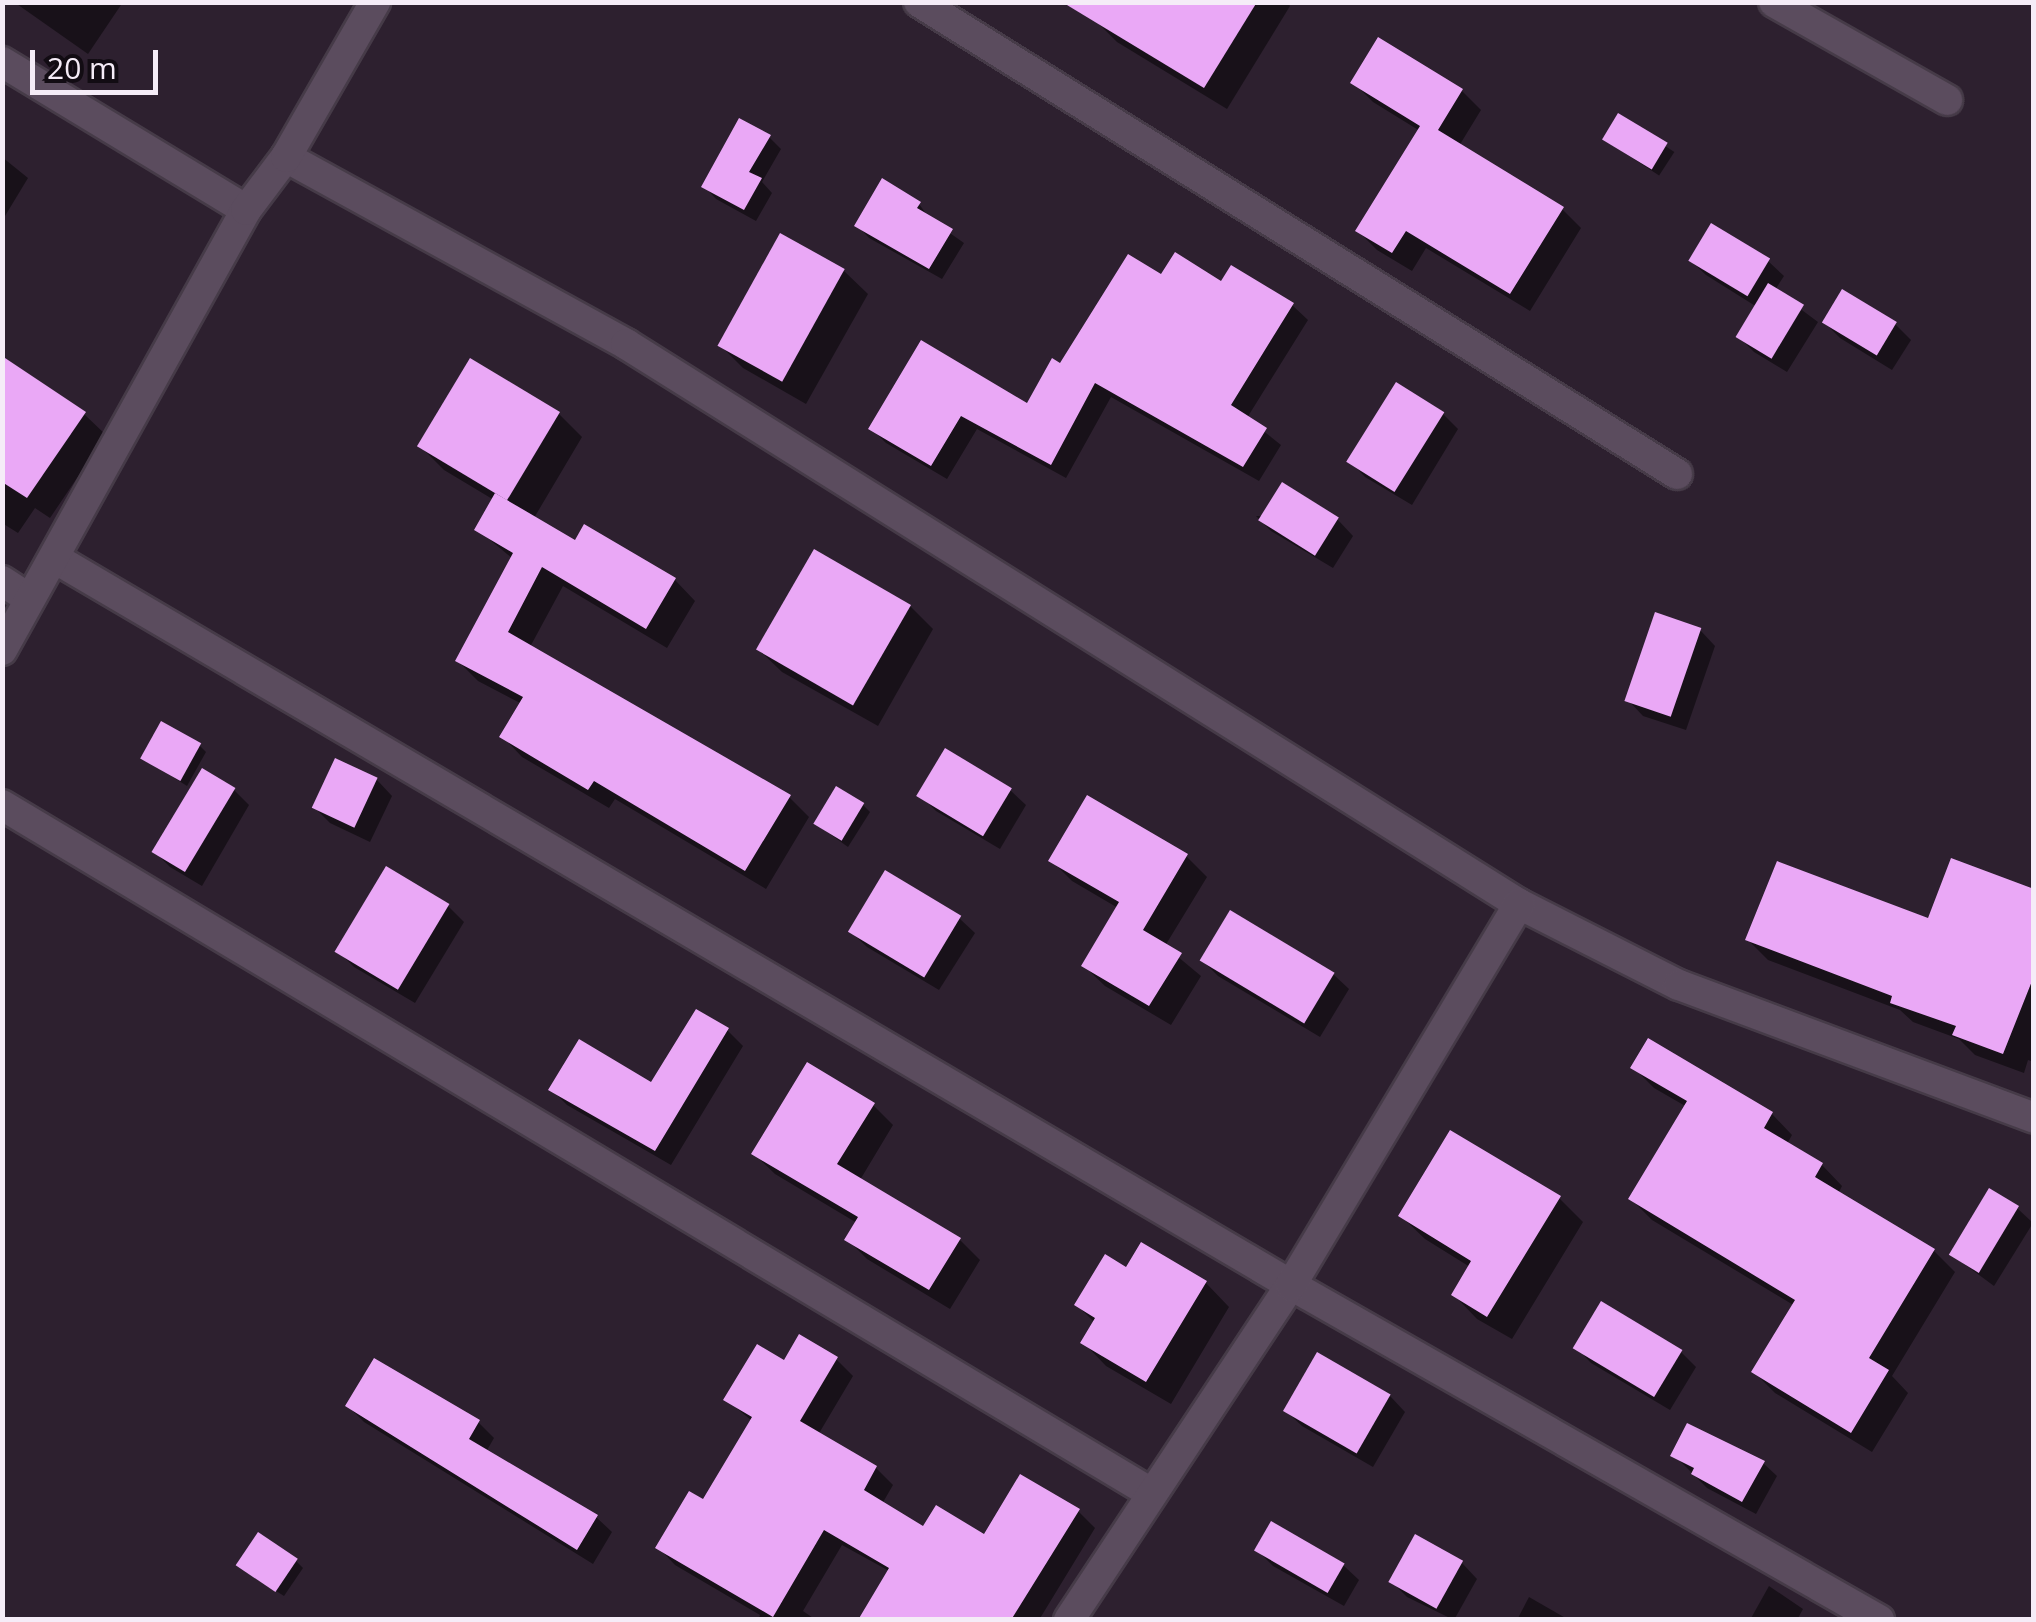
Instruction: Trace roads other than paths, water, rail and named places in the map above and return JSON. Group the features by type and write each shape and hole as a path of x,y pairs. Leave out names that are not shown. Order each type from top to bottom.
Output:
{"street":[{"path":"2,650 56,559 246,210 286,157 374,2"},
{"path":"918,2 1678,474"},
{"path":"1774,2 1947,100"},
{"path":"2,62 246,210"},
{"path":"286,157 677,374 1519,904 1679,985 2034,1118"},
{"path":"56,559 1291,1285 1879,1620"},
{"path":"2,581 30,599"},
{"path":"2,805 1150,1493"},
{"path":"1070,1620 1150,1493 1291,1285 1519,904"}]}
